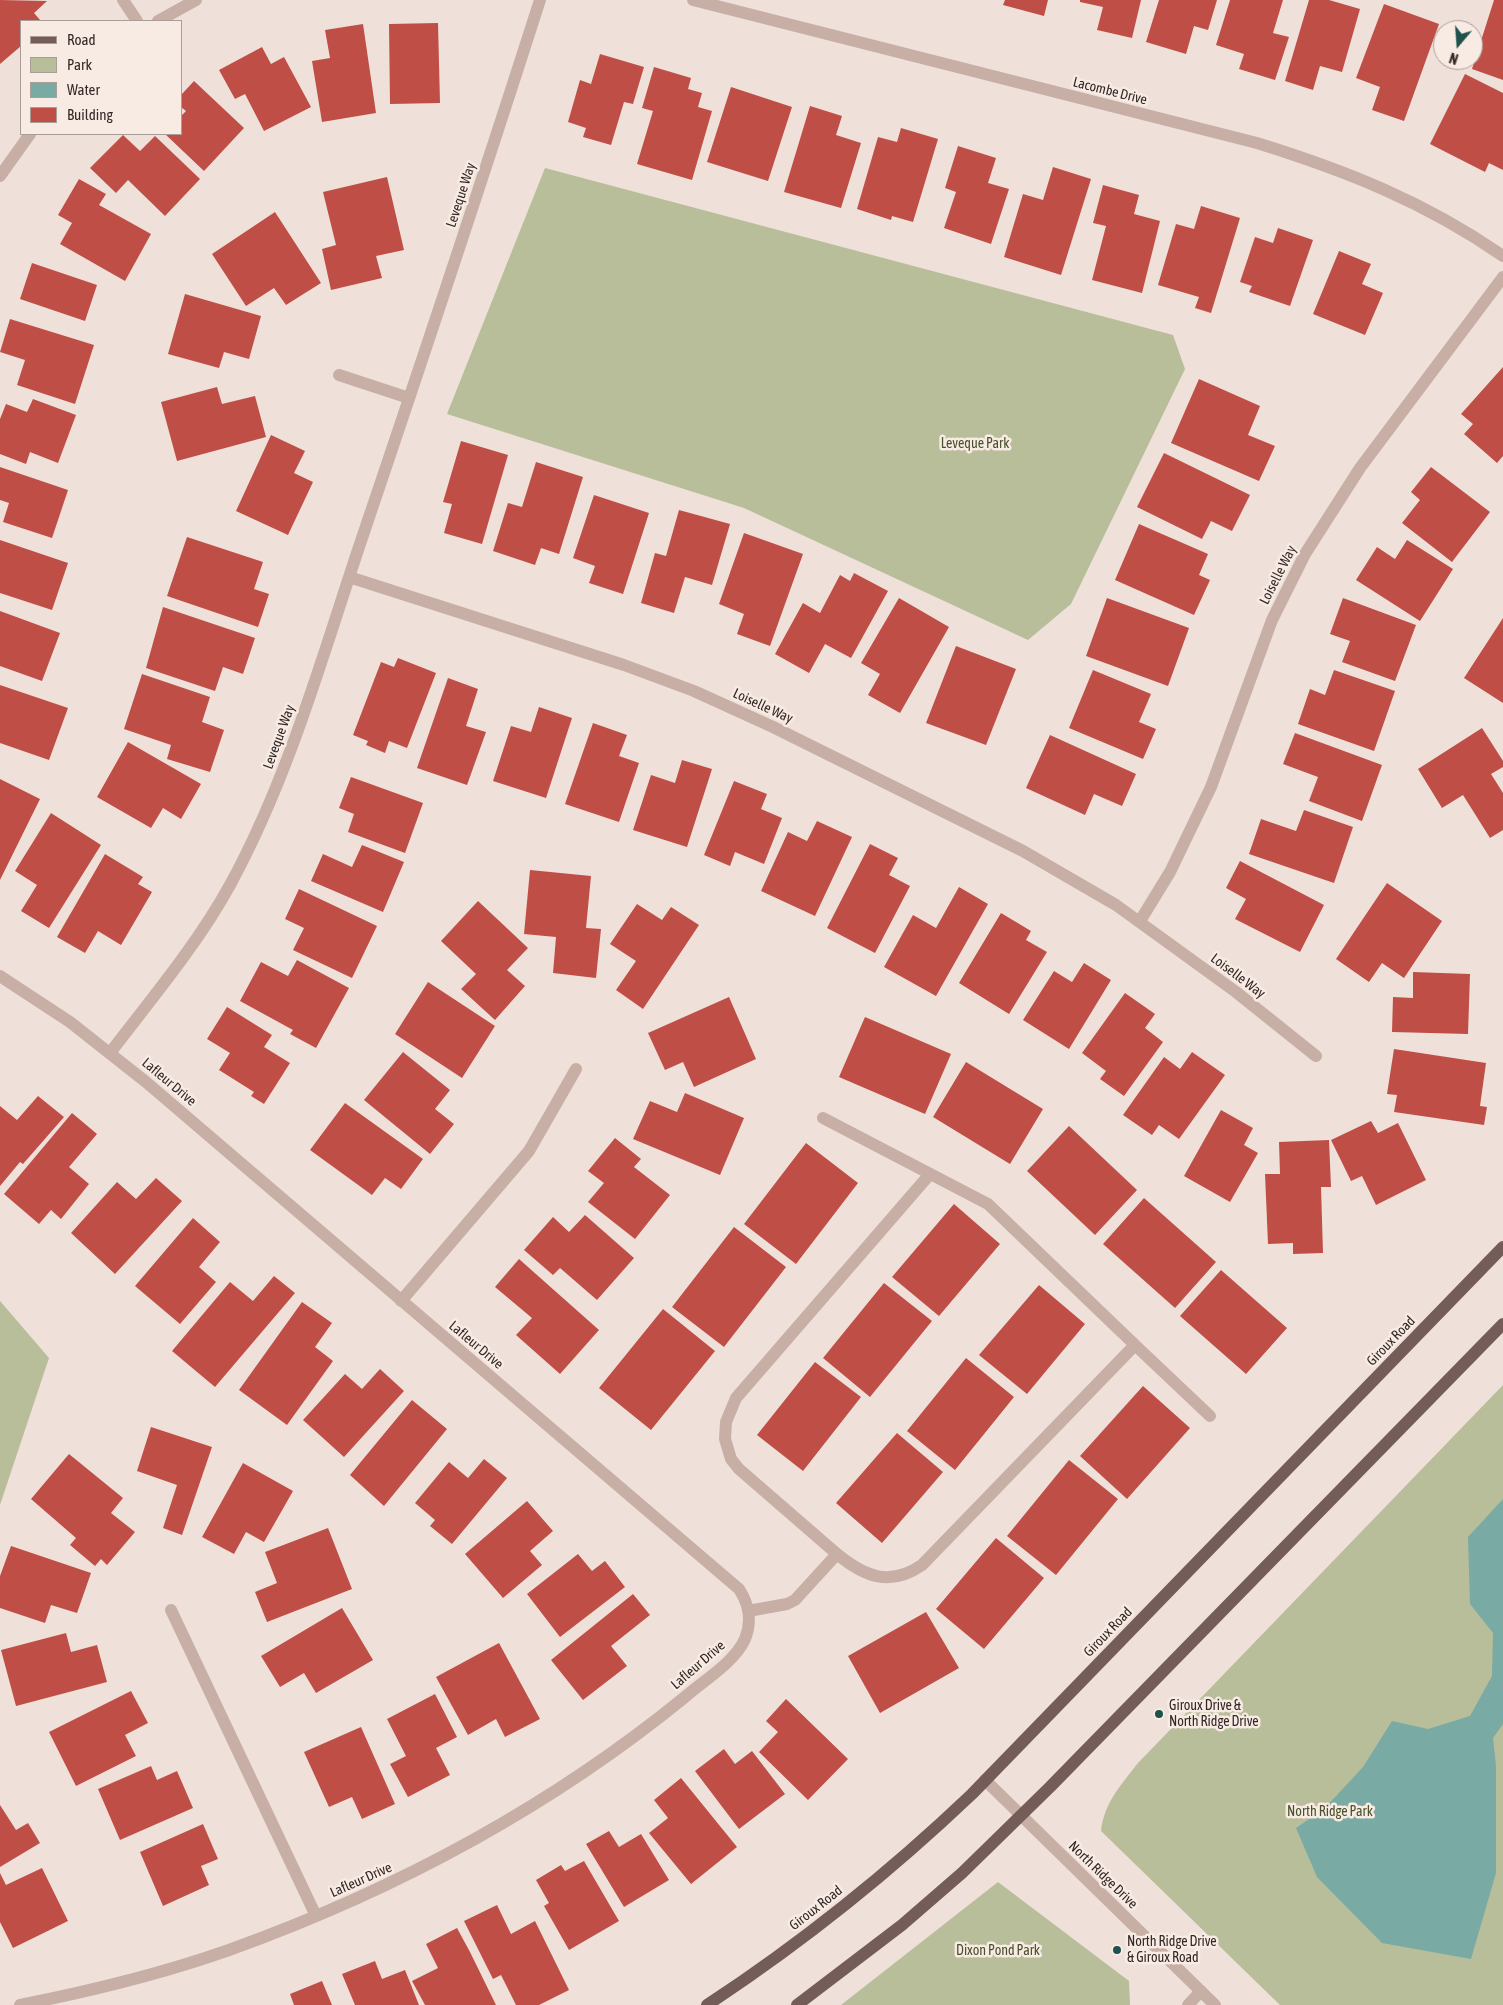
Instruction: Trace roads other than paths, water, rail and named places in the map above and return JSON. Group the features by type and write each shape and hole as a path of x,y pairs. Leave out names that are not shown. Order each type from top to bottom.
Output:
{"main road":[{"name":"Giroux Road","path":"707,2005 821,1924 902,1859 985,1780 1503,1247"},
{"path":"797,2005 902,1925 962,1873 1178,1658 1503,1324"}],"street":[{"path":"122,0 136,20"},
{"path":"160,20 196,0"},
{"name":"Leveque Way","path":"110,1053 196,940 229,887 282,774 409,398 540,0"},
{"name":"Lacombe Drive","path":"693,0 1256,143 1302,157 1384,188 1440,215 1503,256"},
{"path":"0,176 29,135"},
{"name":"Loiselle Way","path":"1140,921 1170,872 1211,787 1272,620 1305,554 1360,468 1503,277"},
{"path":"339,375 409,398"},
{"name":"Loiselle Way","path":"349,576 624,665 725,704 1023,851 1140,921 1316,1056"},
{"name":"Lafleur Drive","path":"0,976 70,1022 110,1053 739,1589 748,1611 749,1622 746,1637 736,1653 628,1740 537,1801 468,1842 399,1879 316,1916 229,1950 116,1984 20,2005"},
{"path":"401,1301 530,1151 576,1068"},
{"path":"823,1118 988,1204 1210,1416"},
{"path":"930,1174 736,1398 726,1422 727,1449 739,1469 837,1554 854,1568 878,1577 901,1576 922,1565 1135,1345"},
{"path":"748,1611 787,1604 795,1600 837,1554"},
{"path":"171,1610 316,1916"},
{"name":"North Ridge Drive","path":"985,1780 1215,2005"},
{"path":"1188,2005 1201,1991"}],"water":[{"path":"1503,1499 1503,1724 1493,1738 1496,1766 1496,1873 1471,1959 1382,1943 1317,1877 1296,1828 1325,1808 1363,1767 1392,1721 1428,1729 1470,1716 1492,1676 1493,1633 1470,1604 1468,1537"}],"place":[{"name":"Giroux Drive & North Ridge Drive","path":"1159,1714"},
{"name":"North Ridge Drive & Giroux Road","path":"1117,1950"}],"park label":[{"name":"Leveque Park","path":"975,444"},
{"name":"North Ridge Park","path":"1330,1812"},
{"name":"Dixon Pond Park","path":"998,1951"}]}
